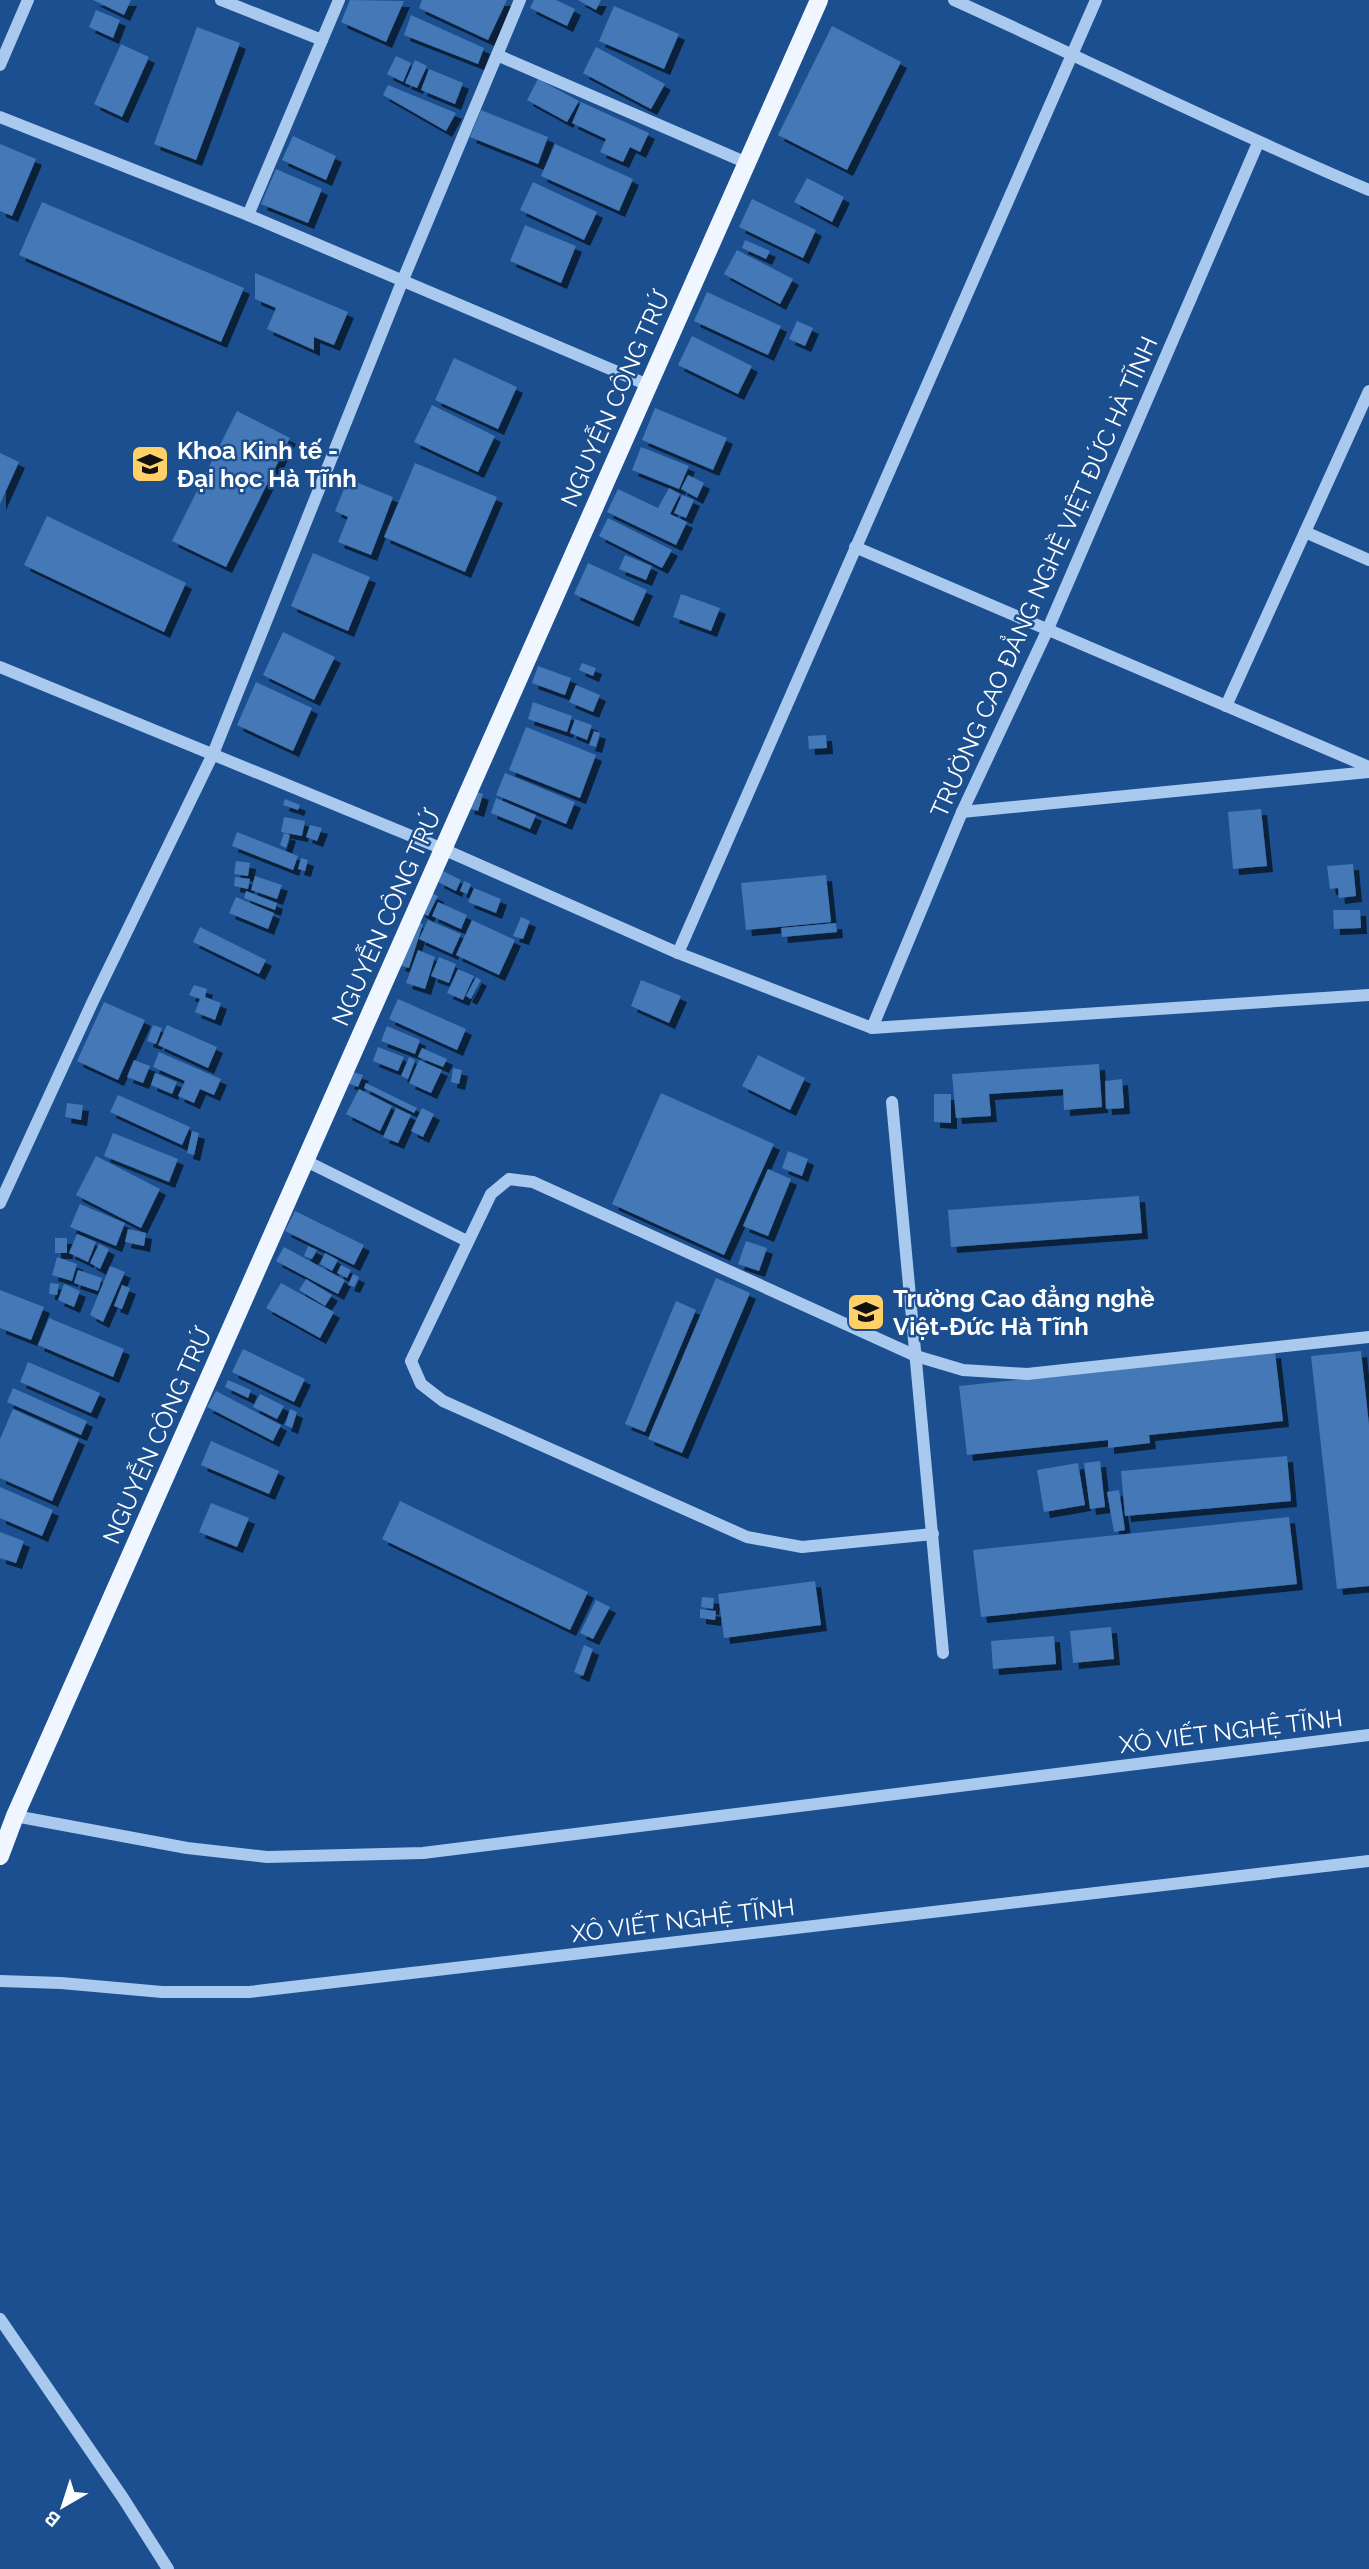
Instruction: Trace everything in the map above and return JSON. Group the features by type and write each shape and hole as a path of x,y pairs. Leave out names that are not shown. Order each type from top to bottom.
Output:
{"main road":[{"name":"NGUYỄN CÔNG TRỨ","path":"0,1856 15,1816 819,0"}],"street":[{"path":"0,65 28,0"},
{"path":"221,0 322,40"},
{"path":"248,215 339,0"},
{"path":"0,1203 87,1012 213,754 402,282 520,0"},
{"path":"954,0 1072,53 1258,143 1369,190"},
{"path":"678,953 1096,0"},
{"path":"497,55 747,163"},
{"path":"0,117 248,215 648,385"},
{"name":"TRƯỜNG CAO ĐẲNG NGHỀ VIỆT ĐỨC HÀ TĨNH","path":"872,1028 962,812 1047,631 1258,143"},
{"path":"1227,706 1369,391"},
{"path":"1305,532 1369,560"},
{"path":"855,547 1369,767"},
{"path":"0,667 443,849 678,953 872,1028 1369,995"},
{"path":"962,812 1369,772"},
{"path":"892,1102 943,1653"},
{"path":"306,1161 467,1241"},
{"path":"933,1534 802,1547 747,1537 443,1401 421,1384 411,1361 491,1194 509,1180 533,1182 916,1356 963,1370 1027,1374 1369,1337"},
{"name":"XÔ VIẾT NGHỆ TĨNH","path":"15,1816 187,1848 267,1857 423,1853 1369,1735"},
{"name":"XÔ VIẾT NGHỆ TĨNH","path":"0,1982 61,1983 162,1992 249,1992 1369,1861"},
{"path":"0,2319 123,2498 168,2569"}],"building":[{"path":"93,0 131,0 124,15"},
{"path":"350,0 404,1 386,42 341,22"},
{"path":"422,0 507,0 488,40 419,8"},
{"path":"534,0 556,0 575,9 567,26 530,8"},
{"path":"578,0 601,0 596,10"},
{"path":"614,6 679,34 664,69 599,41"},
{"path":"96,10 120,20 113,38 89,27"},
{"path":"411,15 484,48 478,64 404,35"},
{"path":"832,26 901,62 847,170 778,135"},
{"path":"197,27 240,43 196,160 154,144"},
{"path":"121,44 149,57 122,117 94,104"},
{"path":"596,47 665,84 651,109 583,73"},
{"path":"396,56 411,63 403,82 387,74"},
{"path":"415,60 427,66 417,88 405,83"},
{"path":"429,69 463,83 455,104 421,90"},
{"path":"538,79 579,101 567,122 527,100"},
{"path":"388,85 456,113 446,131 383,95"},
{"path":"581,102 649,133 640,152 630,147 623,162 600,152 606,139 572,123"},
{"path":"481,110 548,137 538,164 470,137"},
{"path":"293,136 336,156 326,180 282,160"},
{"path":"0,144 36,159 12,216 0,211"},
{"path":"555,144 633,179 619,211 541,176"},
{"path":"276,169 322,189 308,223 261,204"},
{"path":"807,178 844,197 832,222 794,202"},
{"path":"533,182 597,212 584,240 520,210"},
{"path":"752,199 816,230 803,258 739,227"},
{"path":"42,202 244,288 221,342 19,255"},
{"path":"525,225 576,246 561,283 510,261"},
{"path":"745,240 770,251 766,259 742,248"},
{"path":"737,250 793,279 780,304 724,274"},
{"path":"255,273 348,312 334,345 314,337 314,350 267,329 276,308 255,299"},
{"path":"707,292 781,326 768,355 694,321"},
{"path":"797,321 813,328 805,346 789,339"},
{"path":"692,336 752,366 738,394 678,365"},
{"path":"454,358 517,387 498,429 435,400"},
{"path":"432,405 495,436 478,472 414,442"},
{"path":"655,408 727,438 713,470 642,440"},
{"path":"237,411 290,438 226,567 172,541"},
{"path":"641,447 689,466 679,489 632,470"},
{"path":"0,453 19,462 0,504"},
{"path":"415,463 497,497 465,572 384,537"},
{"path":"688,475 704,483 697,498 681,489"},
{"path":"348,479 393,497 371,555 338,542 348,517 335,511"},
{"path":"669,488 680,494 670,514 687,522 676,545 607,512 618,489 658,508"},
{"path":"682,495 694,500 686,518 674,513"},
{"path":"47,516 186,583 164,632 24,565"},
{"path":"608,518 672,550 662,568 599,536"},
{"path":"313,553 370,577 348,631 291,606"},
{"path":"625,555 652,566 646,580 619,569"},
{"path":"588,563 647,590 633,621 574,594"},
{"path":"681,594 720,608 711,631 673,617"},
{"path":"283,632 335,657 314,700 263,675"},
{"path":"582,663 596,668 593,676 579,670"},
{"path":"538,666 571,678 565,695 532,683"},
{"path":"256,682 312,708 293,751 237,725"},
{"path":"576,685 600,695 593,712 569,702"},
{"path":"533,702 572,716 567,732 528,719"},
{"path":"575,719 592,725 587,740 570,733"},
{"path":"526,727 596,755 580,798 509,770"},
{"path":"594,731 600,733 596,747 589,745"},
{"path":"826,735 827,748 809,749 808,736"},
{"path":"505,773 575,802 566,824 496,795"},
{"path":"473,791 483,794 478,811 468,808"},
{"path":"496,798 536,815 530,829 491,813"},
{"path":"285,799 300,805 298,810 283,805"},
{"path":"1261,809 1267,866 1233,869 1228,812"},
{"path":"284,817 305,821 302,836 281,832"},
{"path":"310,825 322,828 317,841 306,837"},
{"path":"237,832 298,856 293,870 232,846"},
{"path":"284,833 290,835 286,848 280,845"},
{"path":"301,858 308,860 305,871 298,869"},
{"path":"236,861 250,863 248,876 234,874"},
{"path":"1353,864 1356,896 1339,898 1338,888 1330,889 1327,866"},
{"path":"443,871 461,880 456,891 438,882"},
{"path":"826,875 831,922 746,930 741,883"},
{"path":"255,876 282,885 277,899 251,890"},
{"path":"235,877 250,879 248,889 234,886"},
{"path":"464,881 471,884 467,894 460,891"},
{"path":"474,888 501,899 496,913 468,902"},
{"path":"246,891 277,903 275,910 244,898"},
{"path":"428,892 438,896 428,916 419,911"},
{"path":"236,897 274,913 268,929 229,913"},
{"path":"438,902 467,915 461,929 432,916"},
{"path":"1333,910 1360,910 1361,928 1334,929"},
{"path":"521,917 530,921 523,939 513,936"},
{"path":"428,920 461,934 452,954 419,939"},
{"path":"472,920 515,940 499,975 456,955"},
{"path":"414,921 423,924 409,968 399,965"},
{"path":"836,923 837,932 782,937 781,928"},
{"path":"200,927 266,960 259,974 193,942"},
{"path":"418,950 435,957 425,989 406,983"},
{"path":"439,957 456,964 449,983 431,976"},
{"path":"458,969 474,976 463,1000 447,993"},
{"path":"476,977 481,980 471,999 466,996"},
{"path":"641,980 681,996 669,1023 631,1006"},
{"path":"194,985 207,989 205,997 221,1003 215,1020 195,1012 200,999 189,995"},
{"path":"398,999 466,1029 457,1050 389,1019"},
{"path":"104,1002 145,1020 118,1080 77,1061"},
{"path":"153,1025 162,1028 156,1044 147,1041"},
{"path":"167,1025 217,1047 208,1068 158,1045"},
{"path":"387,1026 420,1040 415,1054 381,1041"},
{"path":"378,1047 404,1057 398,1071 373,1061"},
{"path":"422,1048 447,1059 443,1067 418,1057"},
{"path":"159,1052 221,1079 214,1095 200,1089 194,1103 178,1096 185,1081 153,1067"},
{"path":"758,1055 805,1078 790,1110 742,1086"},
{"path":"409,1057 415,1060 408,1079 401,1076"},
{"path":"134,1060 150,1066 143,1083 127,1077"},
{"path":"419,1060 442,1070 431,1093 409,1083"},
{"path":"1099,1064 1102,1107 1064,1110 1063,1089 989,1094 991,1116 956,1118 952,1074"},
{"path":"453,1068 462,1070 459,1084 451,1082"},
{"path":"353,1072 363,1075 358,1087 348,1083"},
{"path":"155,1073 177,1082 172,1094 151,1085"},
{"path":"1122,1079 1124,1108 1106,1109 1105,1081"},
{"path":"366,1083 417,1108 414,1113 364,1088"},
{"path":"359,1089 392,1106 380,1131 346,1114"},
{"path":"661,1093 774,1144 724,1255 612,1204"},
{"path":"934,1094 951,1094 951,1123 934,1122"},
{"path":"118,1095 190,1127 182,1145 110,1112"},
{"path":"67,1103 83,1105 81,1120 65,1117"},
{"path":"396,1108 411,1115 398,1143 383,1137"},
{"path":"422,1108 434,1114 423,1137 411,1131"},
{"path":"192,1131 199,1133 194,1155 187,1153"},
{"path":"113,1133 178,1159 169,1182 104,1156"},
{"path":"788,1151 808,1159 802,1176 782,1168"},
{"path":"96,1156 160,1189 141,1228 76,1195"},
{"path":"768,1169 791,1179 768,1236 743,1226"},
{"path":"1139,1196 1142,1233 951,1247 948,1210"},
{"path":"80,1204 125,1223 116,1246 70,1227"},
{"path":"295,1211 364,1245 354,1265 285,1231"},
{"path":"128,1229 146,1233 144,1246 125,1242"},
{"path":"77,1234 96,1242 88,1262 69,1253"},
{"path":"55,1238 67,1238 67,1253 55,1253"},
{"path":"746,1241 767,1248 759,1271 738,1264"},
{"path":"99,1244 109,1249 100,1269 90,1263"},
{"path":"308,1246 317,1250 312,1259 304,1256"},
{"path":"284,1247 345,1280 338,1294 276,1261"},
{"path":"325,1253 338,1260 332,1271 320,1264"},
{"path":"57,1257 77,1264 72,1281 52,1275"},
{"path":"341,1265 351,1270 347,1278 337,1273"},
{"path":"110,1266 125,1272 103,1322 90,1315"},
{"path":"78,1270 102,1278 98,1291 74,1283"},
{"path":"353,1274 359,1277 354,1287 348,1285"},
{"path":"716,1278 750,1293 682,1453 648,1439"},
{"path":"306,1279 332,1295 325,1306 299,1290"},
{"path":"50,1283 59,1284 57,1295 49,1294"},
{"path":"281,1283 334,1312 320,1338 266,1308"},
{"path":"64,1284 80,1291 74,1307 58,1300"},
{"path":"122,1285 130,1288 122,1309 114,1306"},
{"path":"0,1290 44,1307 31,1340 0,1328"},
{"path":"676,1301 696,1310 645,1432 625,1424"},
{"path":"49,1318 124,1349 113,1377 38,1345"},
{"path":"243,1349 305,1379 294,1402 232,1372"},
{"path":"1361,1351 1369,1425 1369,1586 1337,1589 1311,1356"},
{"path":"1275,1352 1283,1421 1149,1435 1150,1443 1108,1448 1108,1440 967,1455 959,1386"},
{"path":"28,1362 100,1393 91,1413 20,1382"},
{"path":"228,1380 251,1390 248,1398 225,1387"},
{"path":"13,1388 87,1421 81,1435 7,1402"},
{"path":"216,1391 281,1425 273,1441 207,1407"},
{"path":"260,1394 284,1406 277,1419 253,1407"},
{"path":"13,1409 79,1439 52,1501 0,1478 0,1439"},
{"path":"290,1409 297,1412 292,1428 285,1425"},
{"path":"211,1441 279,1471 269,1494 201,1465"},
{"path":"1287,1456 1291,1501 1125,1516 1121,1471"},
{"path":"1100,1461 1105,1507 1090,1509 1084,1463"},
{"path":"1078,1463 1085,1505 1044,1512 1037,1470"},
{"path":"0,1487 53,1510 42,1536 0,1518"},
{"path":"1119,1490 1125,1530 1114,1532 1107,1492"},
{"path":"400,1501 588,1592 570,1630 382,1539"},
{"path":"211,1503 249,1518 237,1547 199,1532"},
{"path":"1289,1517 1297,1584 981,1617 973,1550"},
{"path":"0,1532 24,1541 16,1563 0,1558"},
{"path":"815,1581 821,1625 724,1638 718,1594"},
{"path":"702,1597 714,1598 713,1609 701,1607"},
{"path":"596,1600 610,1607 593,1639 580,1633"},
{"path":"700,1609 716,1611 715,1620 700,1618"},
{"path":"1111,1627 1114,1659 1073,1663 1070,1631"},
{"path":"1054,1636 1056,1664 993,1669 991,1641"},
{"path":"584,1645 593,1649 583,1676 574,1672"}],"place":[{"name":"Khoa Kinh tế - Đại học Hà Tĩnh","path":"150,464"},
{"name":"Trường Cao đẳng nghề Việt-Đức Hà Tĩnh","path":"866,1312"}]}
